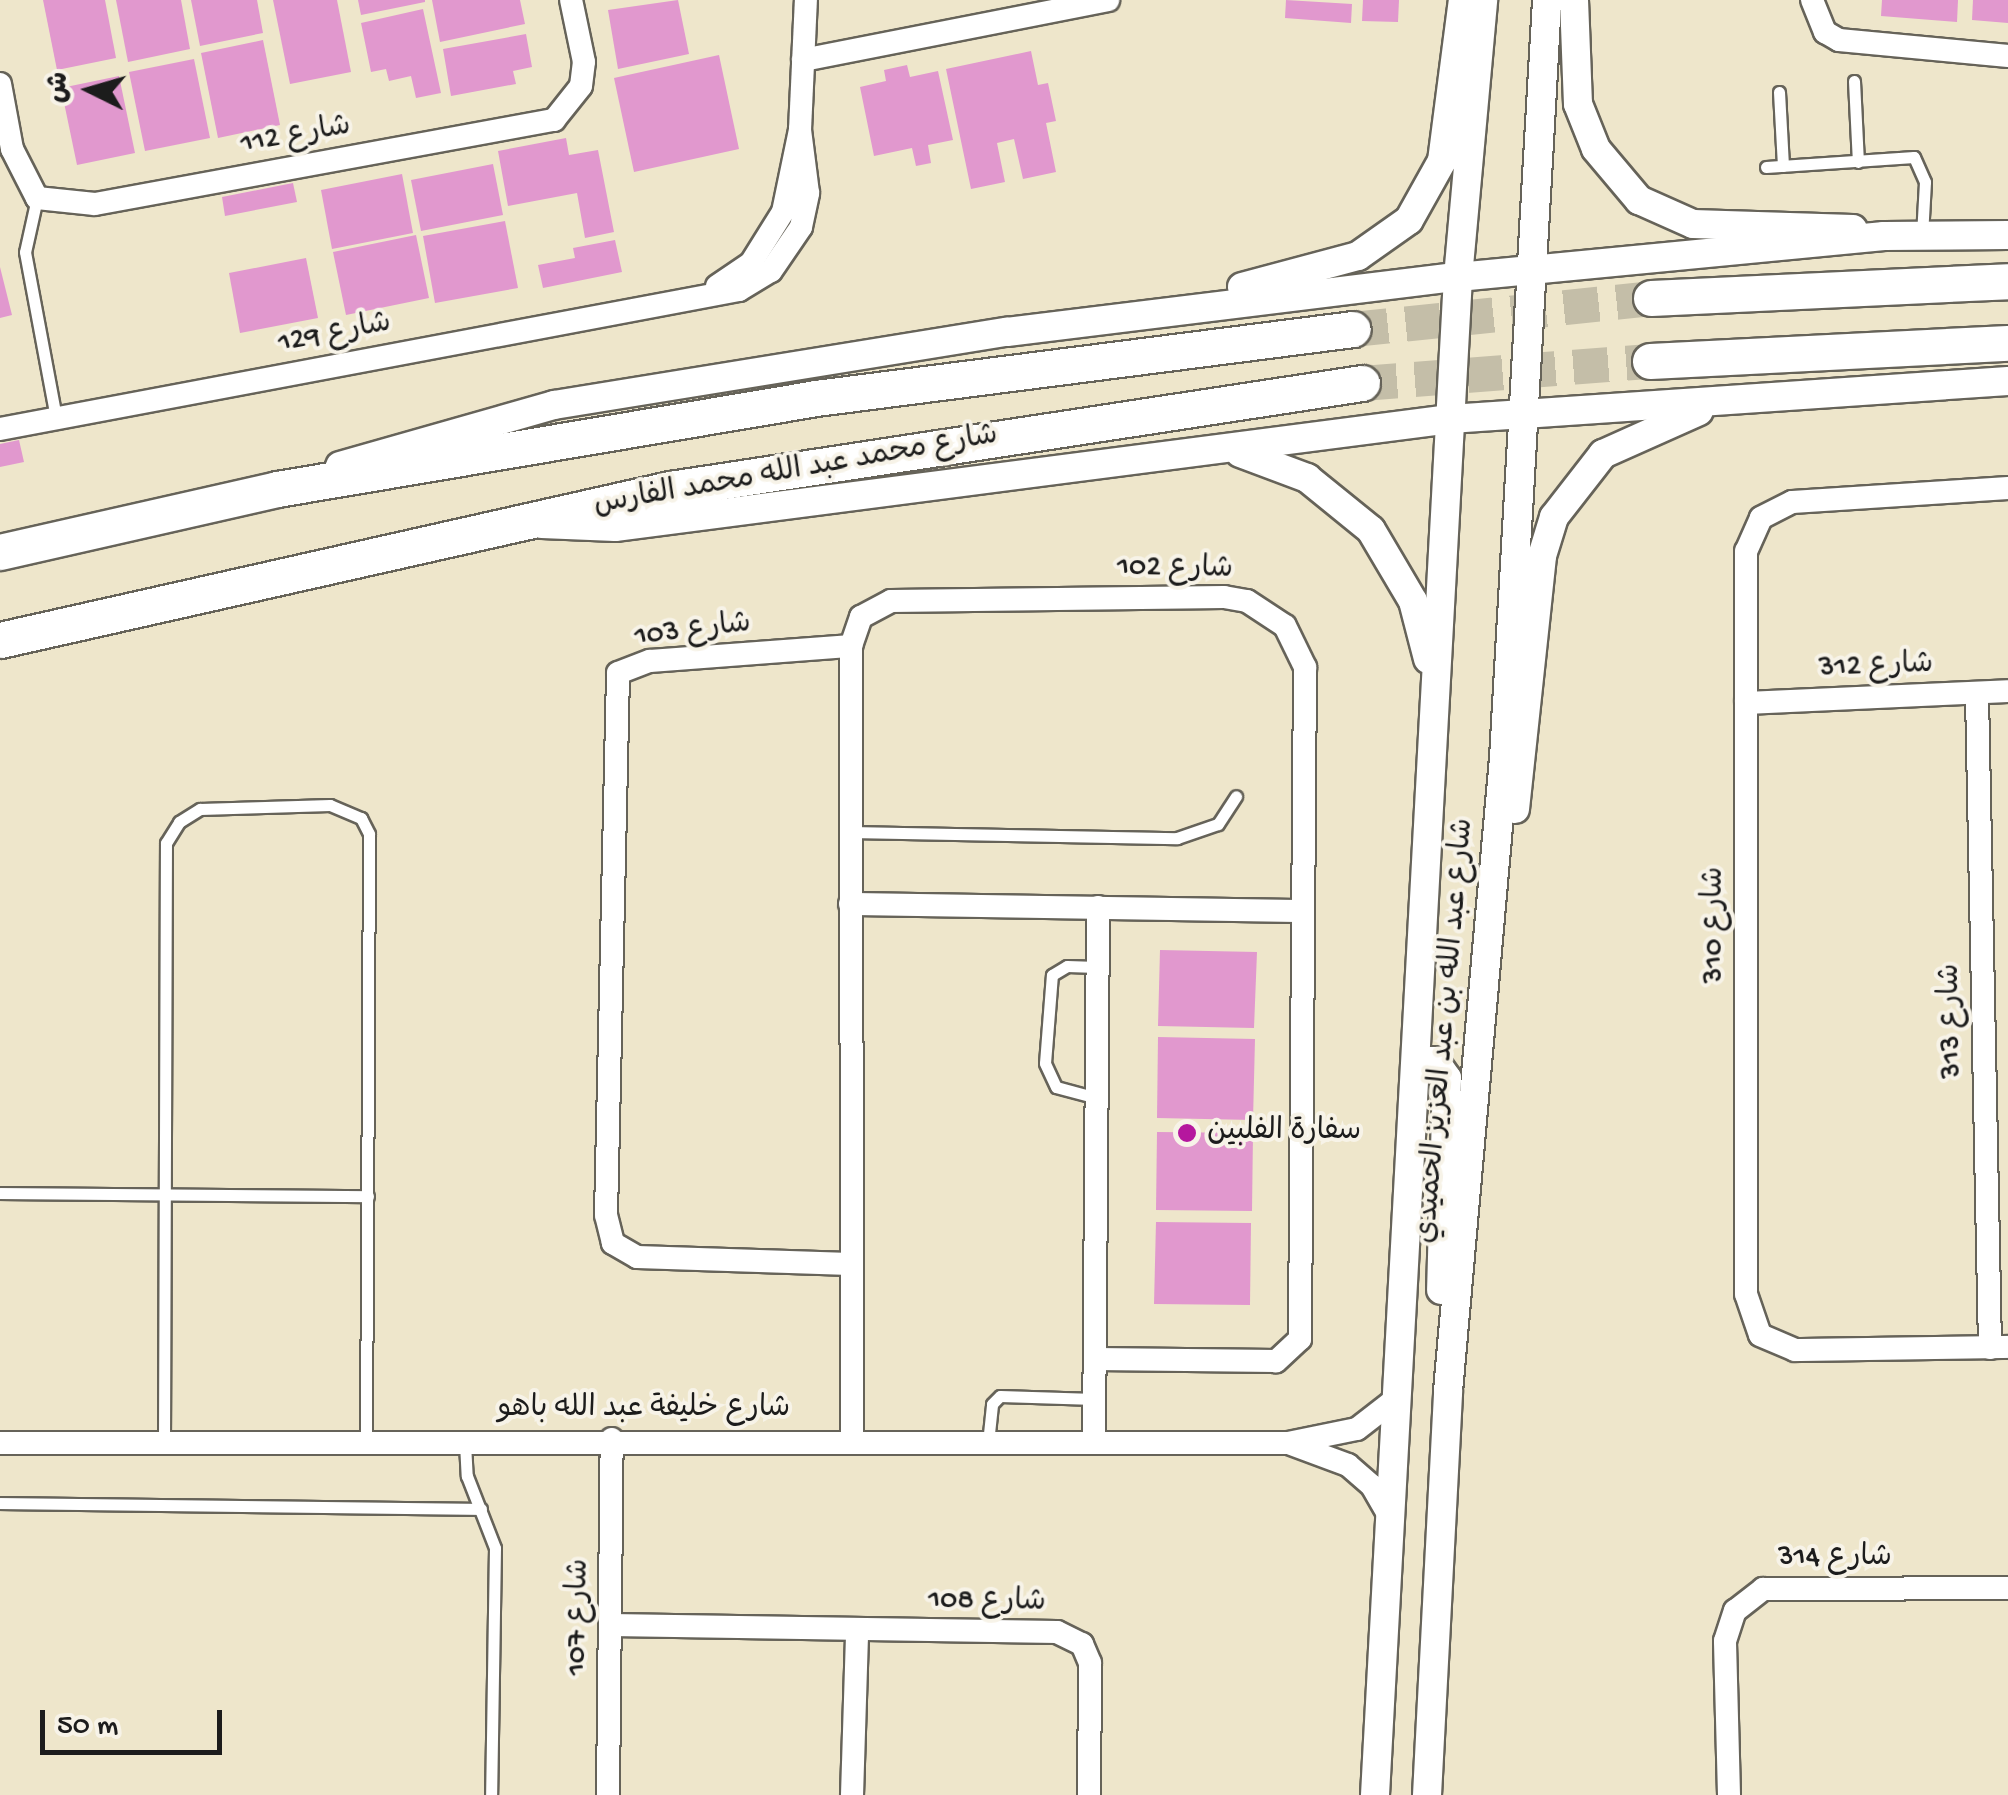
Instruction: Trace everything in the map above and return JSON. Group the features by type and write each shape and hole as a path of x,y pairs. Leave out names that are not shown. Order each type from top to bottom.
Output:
{"main road":[{"path":"1650,298 2008,281"},
{"name":"شارع محمد عبد الله محمد الفارس","path":"0,552 277,489 816,398 1353,329"},
{"path":"1650,361 2008,342"},
{"name":"شارع محمد عبد الله محمد الفارس","path":"10,636 689,486 1362,384"}],"street":[{"name":"شارع 112","path":"37,198 95,204 554,120 580,86 584,62 572,0"},
{"name":"شارع 129","path":"0,428 739,290 784,257 806,210 800,130 806,0"},
{"path":"803,60 993,12 1108,0"},
{"path":"1170,310 1358,256 1409,220 1442,161 1463,0"},
{"name":"شارع عبد الله بن عبد العزيز الحميدي","path":"1374,1795 1458,277 1483,0"},
{"name":"شارع عبد الله بن عبد العزيز الحميدي","path":"1426,1795 1448,1391 1491,903 1547,0"},
{"path":"1574,0 1578,104 1602,159 1640,200 1692,224 1814,224 1884,236"},
{"path":"1812,0 1825,32 1839,40 2008,56"},
{"path":"0,84 12,149 37,198"},
{"path":"277,489 440,434 592,398 1170,310 1458,277 1884,236 2008,235"},
{"path":"530,523 615,527 1522,412 2008,381"},
{"path":"1491,903 1518,800 1546,536 1575,482 1629,438 1734,400"},
{"path":"1229,451 1307,478 1371,530 1413,600 1436,703"},
{"name":"شارع 310","path":"1999,1348 1795,1350 1760,1335 1746,1294 1746,551 1754,528 1770,510 1792,502 1912,490 2008,488"},
{"name":"شارع 102","path":"851,646 861,617 891,601 1224,597 1268,611 1292,635 1305,667 1296,1350 1276,1361 1096,1359"},
{"path":"851,646 852,1440"},
{"name":"شارع 103","path":"850,1264 637,1257 613,1242 606,1216 618,673 650,661 851,646"},
{"name":"شارع 312","path":"1746,703 2008,691"},
{"name":"شارع 313","path":"1977,694 1999,1348"},
{"path":"850,904 1302,912"},
{"path":"1094,1443 1098,907"},
{"path":"1417,1061 1435,1060 1448,1078 1441,1281 1448,1391"},
{"name":"شارع خليفة عبد الله باهو","path":"0,1443 612,1439 1288,1443 1357,1429 1398,1398"},
{"name":"شارع 107","path":"608,1795 612,1439"},
{"name":"شارع خليفة عبد الله باهو","path":"1288,1443 1348,1465 1372,1486 1391,1520"},
{"name":"شارع 314","path":"1729,1795 1725,1641 1736,1611 1763,1589 2008,1592"},
{"name":"شارع 108","path":"611,1625 857,1632 1058,1632 1082,1644 1090,1663 1088,1795"},
{"path":"852,1795 857,1632"}],"lane":[{"path":"1854,81 1858,162"},
{"path":"1779,92 1782,166"},
{"path":"1766,167 1914,157 1920,164 1922,235"},
{"path":"37,198 25,252 56,418"},
{"path":"850,832 1177,838 1206,832 1236,796"},
{"path":"164,1441 166,843 179,822 200,809 330,805 361,818 369,834 366,1440"},
{"path":"1097,966 1067,966 1052,975 1046,1063 1056,1087 1097,1098"},
{"path":"0,1192 368,1196"},
{"path":"988,1443 992,1404 1000,1396 1095,1400"},
{"path":"465,1439 467,1476 495,1548 491,1795"},
{"path":"0,1502 482,1509"}],"building":[{"path":"43,0 105,0 116,58 57,70"},
{"path":"116,0 181,0 190,49 128,62"},
{"path":"191,0 257,0 263,33 200,46"},
{"path":"273,0 337,0 351,72 290,84"},
{"path":"358,0 425,0 425,2 361,15"},
{"path":"432,0 520,0 525,24 440,42"},
{"path":"678,0 689,54 618,69 608,10"},
{"path":"1286,0 1352,4 1351,23 1285,18"},
{"path":"1363,0 1399,0 1398,22 1362,21"},
{"path":"1882,0 1958,0 1957,22 1881,16"},
{"path":"1973,0 2008,0 2008,23 1972,20"},
{"path":"423,9 441,93 416,98 411,76 389,81 386,69 371,72 361,23"},
{"path":"526,34 532,67 513,71 516,84 451,96 443,49"},
{"path":"263,40 280,125 218,138 201,53"},
{"path":"1031,51 1038,85 1048,83 1056,121 1046,123 1056,172 1023,179 1014,139 997,143 1005,182 971,189 946,69"},
{"path":"719,55 739,149 634,172 614,78"},
{"path":"194,59 210,138 145,151 129,72"},
{"path":"907,65 910,77 938,71 953,140 928,145 931,163 916,166 912,148 874,156 860,87 886,81 884,70"},
{"path":"119,76 135,153 77,165 61,88"},
{"path":"566,138 569,155 598,150 614,232 585,238 577,193 508,206 498,151"},
{"path":"493,164 503,215 421,231 411,180"},
{"path":"402,174 413,233 332,249 321,190"},
{"path":"293,183 297,202 225,216 222,197"},
{"path":"505,221 518,288 435,303 423,236"},
{"path":"416,235 429,298 346,315 333,252"},
{"path":"615,240 622,272 543,288 538,265 575,258 573,248"},
{"path":"306,258 318,318 240,333 229,273"},
{"path":"0,267 12,315 0,318"},
{"path":"19,440 24,462 0,467 0,444"},
{"path":"1160,950 1257,952 1254,1028 1158,1026"},
{"path":"1158,1037 1255,1039 1253,1120 1157,1118"},
{"path":"1157,1132 1253,1133 1252,1211 1156,1210"},
{"path":"1156,1222 1251,1223 1250,1305 1154,1304"}],"tunnel":[{"path":"1353,329 1651,298"},
{"path":"1362,383 1650,361"}],"place":[{"name":"سفارة الفلبين","path":"1187,1133"}]}
